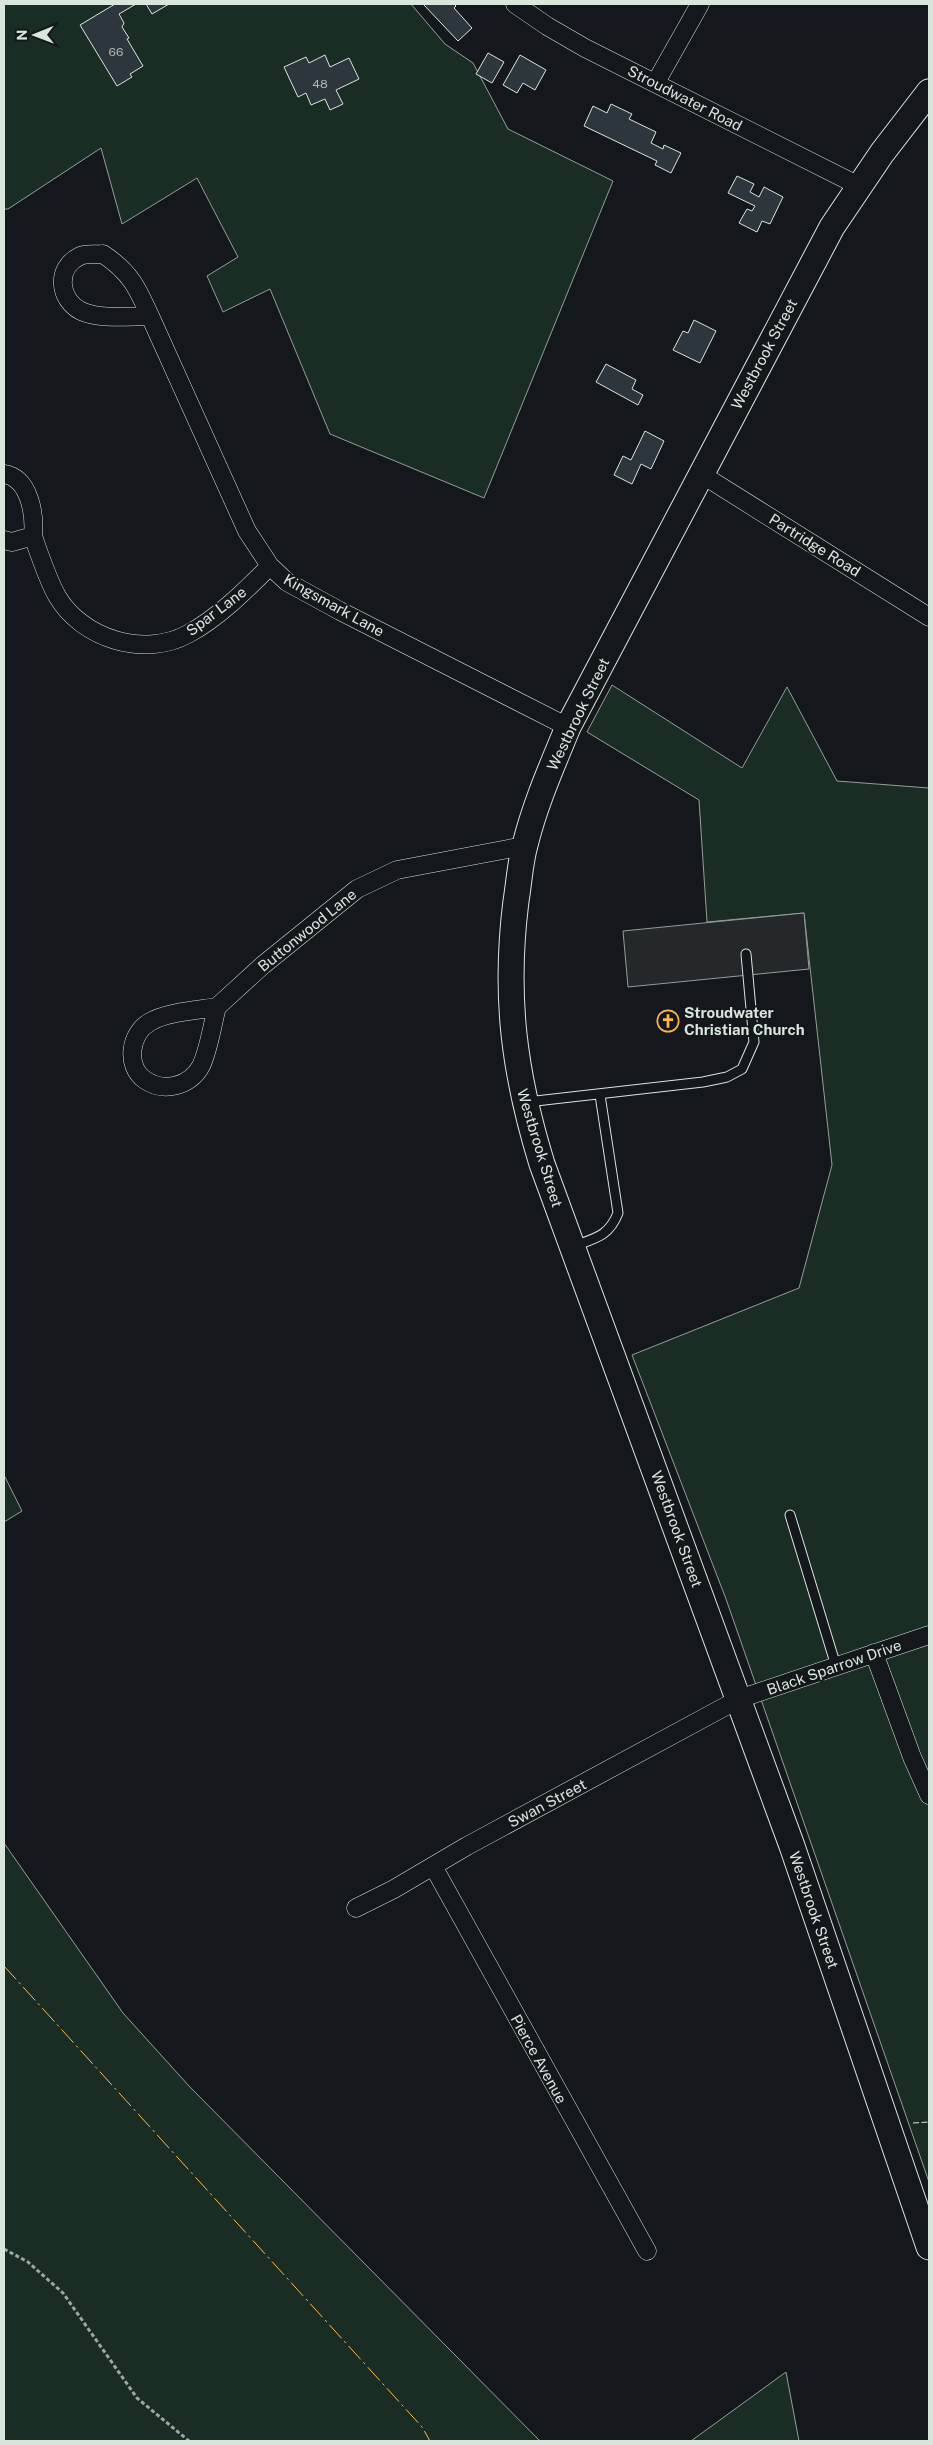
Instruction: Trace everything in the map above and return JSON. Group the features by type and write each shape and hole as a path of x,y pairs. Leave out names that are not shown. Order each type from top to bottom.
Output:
{"main road":[{"name":"Westbrook Street","path":"929,92 859,186 832,227 568,727 546,782 524,846 510,965 515,1056 524,1103 542,1164 739,1699 929,2247"}],"street":[{"name":"Stroudwater Road","path":"515,4 547,26 578,43 859,186"},
{"path":"656,82 700,4"},
{"name":"Kingsmark Lane","path":"150,316 103,316 82,311 67,301 62,285 66,269 80,256 103,254 121,266 132,280 150,316 247,530 270,566 287,582 568,727"},
{"name":"Spar Lane","path":"4,474 10,475 24,489 34,521 33,536 57,597 76,618 93,631 112,640 137,645 159,643 187,635 212,618 270,566"},
{"name":"Partridge Road","path":"701,474 929,617"},
{"path":"4,540 12,542 33,536"},
{"name":"Buttonwood Lane","path":"217,1007 263,965 358,889 397,870 524,846"},
{"path":"217,1007 200,1066 189,1081 168,1088 145,1080 134,1067 132,1050 136,1034 150,1021 217,1007"},
{"name":"Black Sparrow Drive","path":"739,1699 929,1635"},
{"path":"874,1652 912,1757 929,1795"},
{"name":"Swan Street","path":"356,1908 394,1889 739,1699"},
{"name":"Pierce Avenue","path":"433,1866 496,1984 647,2251"}],"lane":[{"path":"524,1103 703,1082 727,1078 742,1069 754,1042 746,954"},
{"path":"572,1246 603,1235 613,1226 618,1213 600,1095"},
{"path":"790,1514 836,1666"}],"path":[{"path":"4,2249 28,2262 63,2293 137,2398 189,2441"}],"green space":[{"path":"4,4 411,4 445,44 473,63 508,129 613,181 484,498 330,434 270,289 223,312 207,276 238,257 197,178 122,224 101,148 8,209 4,209"},
{"path":"612,685 742,768 787,687 837,781 929,788 929,2182 726,1599 632,1355 799,1288 832,1165 804,913 707,922 699,800 587,732"},
{"path":"4,1475 22,1511 4,1522"},
{"path":"4,1843 123,2013 189,2086 540,2441 4,2441"},
{"path":"786,2372 799,2441 691,2441"}],"shaded area":[{"path":"804,913 809,969 628,987 623,931"}],"building":[{"path":"115,4 136,4 119,14 124,23 122,27 129,38 127,39 143,66 130,74 132,77 117,86 80,25"},
{"path":"146,4 169,4 152,14"},
{"path":"423,4 454,4 456,6 454,8 472,28 458,41"},
{"path":"488,53 504,62 492,83 476,74"},
{"path":"325,55 330,67 349,58 359,79 336,90 343,104 330,110 325,99 311,105 306,93 298,97 284,67 306,57 309,63"},
{"path":"520,55 546,70 535,90 523,83 517,93 503,85"},
{"path":"611,104 632,114 629,119 656,132 651,143 663,149 664,145 681,153 671,173 655,165 657,161 584,126 593,106 607,113"},
{"path":"737,176 754,184 750,192 759,197 764,187 783,197 770,224 762,221 757,232 739,223 747,209 752,211 755,206 728,193"},
{"path":"694,320 716,331 700,363 673,350 683,331 688,333"},
{"path":"606,364 636,380 632,389 643,395 638,405 596,382"},
{"path":"645,431 664,441 651,469 641,464 632,484 614,475 623,456 631,460"}],"fence":[{"path":"913,2123 929,2122"}],"power":[{"path":"4,1966 422,2427 430,2441"}],"place":[{"name":"Stroudwater Christian Church","path":"668,1021"}]}
